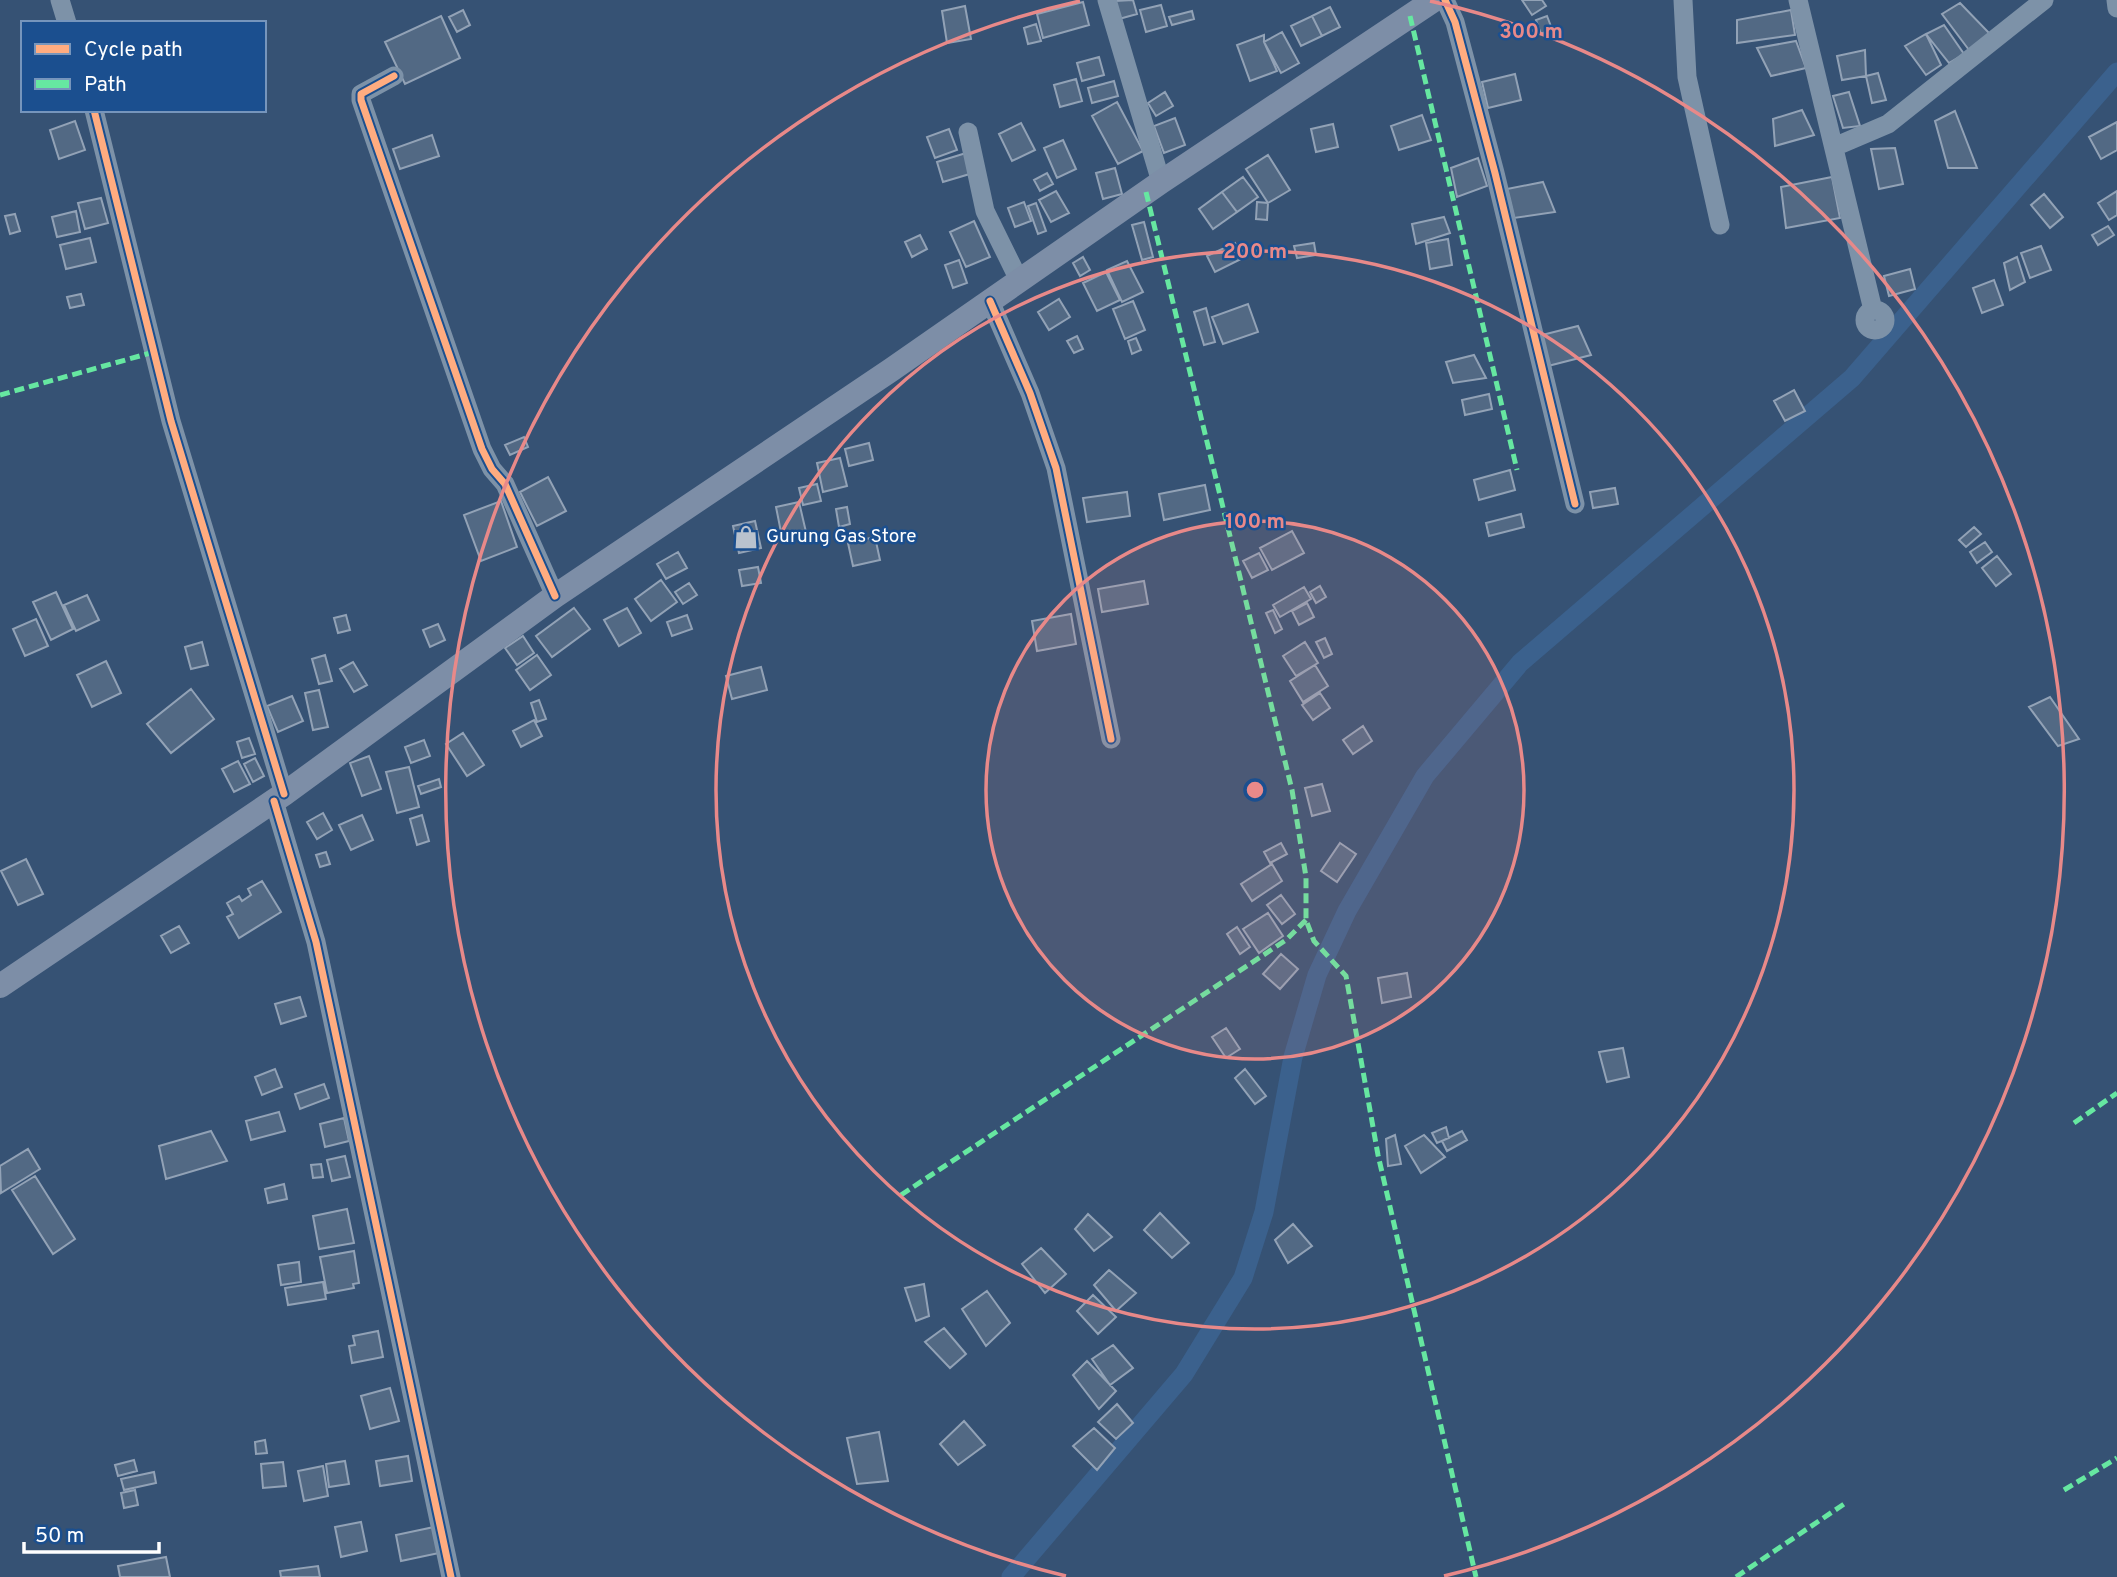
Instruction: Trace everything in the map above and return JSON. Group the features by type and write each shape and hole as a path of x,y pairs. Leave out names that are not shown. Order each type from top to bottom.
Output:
{"main road":[{"path":"0,986 279,798 555,596 891,370 1161,182 1434,0"}],"street":[{"path":"60,0 66,21"},
{"path":"1107,0 1161,182"},
{"path":"1445,0 1455,22 1495,173 1575,504"},
{"path":"1683,0 1687,77 1720,225"},
{"path":"1798,0 1873,310"},
{"path":"1834,148 1888,124 2044,0"},
{"path":"2116,0 2117,8"},
{"path":"394,76 366,89 361,93 361,100 482,450 492,469 505,484 555,596"},
{"path":"94,112 171,421 279,798 316,942 451,1577"},
{"path":"968,132 985,211 1019,280"},
{"path":"990,301 1030,393 1056,468 1111,739"}],"building":[{"path":"1133,0 1137,14 1119,19 1115,1"},
{"path":"1522,0 1542,0 1546,6 1532,15"},
{"path":"1083,2 1089,25 1043,38 1037,14"},
{"path":"1960,3 1991,35 1969,50 1942,14"},
{"path":"1161,5 1167,26 1146,32 1140,10"},
{"path":"965,6 971,39 947,43 942,11"},
{"path":"1330,7 1340,27 1322,36 1312,16"},
{"path":"463,10 470,25 457,32 449,17"},
{"path":"1791,10 1795,35 1737,43 1737,20"},
{"path":"1192,11 1194,19 1172,25 1169,17"},
{"path":"441,16 460,58 405,84 385,42"},
{"path":"1312,16 1322,36 1301,46 1291,26"},
{"path":"1547,16 1552,29 1541,34 1536,20"},
{"path":"1036,24 1041,41 1028,44 1024,28"},
{"path":"1944,25 1964,54 1949,63 1926,34"},
{"path":"1282,32 1299,63 1281,73 1264,42"},
{"path":"1926,34 1941,65 1926,75 1905,46"},
{"path":"1264,35 1264,42 1277,71 1250,81 1237,45"},
{"path":"1796,41 1806,68 1771,76 1757,48"},
{"path":"1865,50 1866,76 1842,80 1837,56"},
{"path":"1099,57 1104,75 1082,81 1077,63"},
{"path":"1878,73 1886,100 1872,103 1866,76"},
{"path":"1515,74 1521,100 1488,108 1482,82"},
{"path":"1076,79 1082,101 1060,107 1054,85"},
{"path":"1114,81 1118,96 1092,103 1088,88"},
{"path":"1165,92 1173,106 1156,116 1148,103"},
{"path":"1849,92 1860,126 1843,128 1833,96"},
{"path":"1117,102 1143,151 1118,164 1092,116"},
{"path":"1802,110 1814,135 1775,146 1773,119"},
{"path":"1955,111 1977,168 1948,168 1935,121"},
{"path":"1422,115 1431,140 1399,150 1391,126"},
{"path":"1175,118 1185,145 1164,153 1154,126"},
{"path":"75,121 85,150 59,159 50,130"},
{"path":"2117,122 2117,150 2101,159 2089,137"},
{"path":"1021,123 1035,150 1012,161 999,134"},
{"path":"1333,124 1338,147 1316,152 1311,129"},
{"path":"949,129 957,150 935,158 927,137"},
{"path":"432,135 439,156 400,169 393,149"},
{"path":"1063,140 1076,169 1057,178 1044,148"},
{"path":"1895,148 1903,184 1879,189 1871,149"},
{"path":"966,153 973,173 943,182 937,162"},
{"path":"1268,155 1290,190 1268,203 1246,169"},
{"path":"1478,158 1487,186 1457,197 1451,168"},
{"path":"1115,168 1122,194 1103,199 1096,173"},
{"path":"1047,173 1053,184 1040,191 1034,180"},
{"path":"1243,177 1258,197 1237,212 1222,192"},
{"path":"1832,177 1840,218 1786,228 1781,187"},
{"path":"1543,182 1555,212 1514,218 1507,189"},
{"path":"1056,191 1069,213 1051,222 1039,200"},
{"path":"2117,191 2117,215 2109,220 2098,203"},
{"path":"1222,192 1237,212 1213,229 1199,209"},
{"path":"2044,194 2063,217 2050,228 2031,205"},
{"path":"101,198 108,223 85,229 78,203"},
{"path":"1024,202 1031,221 1015,227 1008,208"},
{"path":"1257,202 1268,203 1267,220 1256,219"},
{"path":"1036,203 1046,231 1038,234 1028,206"},
{"path":"76,211 80,232 57,237 52,217"},
{"path":"15,214 20,231 10,234 5,216"},
{"path":"1444,217 1450,233 1416,244 1412,224"},
{"path":"974,221 990,257 966,267 950,232"},
{"path":"1144,222 1153,257 1142,260 1132,225"},
{"path":"2108,226 2114,235 2098,245 2092,235"},
{"path":"920,235 927,249 912,257 905,242"},
{"path":"90,238 96,262 66,269 60,245"},
{"path":"1448,239 1452,265 1430,269 1426,243"},
{"path":"1235,243 1243,258 1215,272 1207,256"},
{"path":"1314,243 1316,255 1297,258 1294,246"},
{"path":"2041,246 2051,270 2030,278 2021,253"},
{"path":"1083,257 1090,270 1080,276 1073,263"},
{"path":"2017,257 2025,282 2010,290 2004,263"},
{"path":"959,260 967,283 953,288 945,265"},
{"path":"1127,261 1143,292 1122,302 1107,270"},
{"path":"1910,269 1915,289 1889,296 1884,276"},
{"path":"1106,272 1120,300 1097,311 1083,283"},
{"path":"1994,280 2003,305 1982,313 1973,288"},
{"path":"81,294 84,305 70,308 67,297"},
{"path":"1059,299 1070,317 1049,330 1038,312"},
{"path":"1133,301 1145,330 1125,339 1113,309"},
{"path":"1248,304 1258,332 1223,344 1212,317"},
{"path":"1206,308 1215,342 1204,345 1194,312"},
{"path":"1578,326 1591,355 1548,366 1542,335"},
{"path":"1077,336 1083,349 1074,353 1067,341"},
{"path":"1136,338 1141,350 1132,354 1128,341"},
{"path":"1474,355 1486,378 1453,383 1446,362"},
{"path":"1794,390 1805,411 1785,421 1774,401"},
{"path":"1489,394 1492,409 1465,415 1462,400"},
{"path":"524,437 528,447 510,455 505,445"},
{"path":"869,443 873,460 849,466 845,449"},
{"path":"840,458 847,486 823,492 817,463"},
{"path":"1510,470 1515,490 1479,500 1474,480"},
{"path":"548,477 566,511 537,526 520,492"},
{"path":"817,484 821,501 803,505 799,488"},
{"path":"1205,485 1210,510 1164,520 1159,494"},
{"path":"1615,488 1618,504 1593,508 1590,492"},
{"path":"1127,492 1130,516 1087,522 1083,498"},
{"path":"501,501 517,547 481,561 464,515"},
{"path":"799,502 806,532 782,537 776,507"},
{"path":"847,507 850,524 839,527 836,509"},
{"path":"1521,514 1524,527 1489,536 1486,523"},
{"path":"755,521 761,548 739,553 733,526"},
{"path":"1974,527 1981,534 1966,547 1959,540"},
{"path":"1292,531 1304,553 1272,570 1260,548"},
{"path":"875,537 880,560 853,566 848,543"},
{"path":"1985,542 1992,552 1977,563 1970,552"},
{"path":"678,552 687,568 666,579 657,564"},
{"path":"1259,553 1268,570 1252,578 1243,561"},
{"path":"1997,556 2011,574 1996,586 1982,568"},
{"path":"758,567 761,583 742,586 739,570"},
{"path":"661,580 677,602 651,621 635,599"},
{"path":"1144,581 1148,604 1102,612 1098,589"},
{"path":"689,583 697,595 683,604 675,592"},
{"path":"1320,586 1326,597 1316,603 1310,592"},
{"path":"1304,587 1311,599 1280,617 1273,605"},
{"path":"56,592 73,629 51,640 33,602"},
{"path":"87,595 99,620 76,631 64,605"},
{"path":"1307,603 1314,617 1299,625 1292,611"},
{"path":"574,608 590,629 552,657 536,636"},
{"path":"627,608 641,633 619,646 604,620"},
{"path":"1273,610 1282,629 1275,633 1266,613"},
{"path":"1071,614 1076,644 1037,651 1032,621"},
{"path":"346,615 350,630 338,633 334,618"},
{"path":"687,615 692,629 672,636 667,622"},
{"path":"36,619 48,646 25,656 13,629"},
{"path":"438,624 445,640 430,647 423,630"},
{"path":"523,636 534,653 517,665 505,648"},
{"path":"1325,638 1332,654 1324,658 1316,642"},
{"path":"202,642 208,665 191,669 185,647"},
{"path":"1305,642 1318,663 1296,676 1283,656"},
{"path":"325,655 332,681 319,684 312,659"},
{"path":"537,655 551,675 530,690 516,670"},
{"path":"106,661 121,693 92,707 77,675"},
{"path":"353,662 367,685 354,692 340,669"},
{"path":"1315,665 1328,686 1303,702 1290,681"},
{"path":"761,667 767,690 732,699 726,676"},
{"path":"191,689 214,719 171,753 147,724"},
{"path":"319,690 328,727 313,730 305,693"},
{"path":"1320,693 1330,708 1313,720 1302,705"},
{"path":"292,696 303,721 278,732 267,706"},
{"path":"2050,697 2079,739 2058,746 2029,707"},
{"path":"539,700 546,719 537,722 531,703"},
{"path":"534,720 542,736 521,747 513,731"},
{"path":"1363,726 1372,741 1353,754 1343,740"},
{"path":"463,733 484,765 467,776 446,744"},
{"path":"249,738 255,754 242,758 237,742"},
{"path":"424,740 430,756 411,763 405,747"},
{"path":"369,756 381,789 362,796 350,763"},
{"path":"255,758 264,776 253,782 244,764"},
{"path":"238,761 250,784 234,792 222,769"},
{"path":"409,767 419,807 397,813 386,772"},
{"path":"439,779 441,787 421,794 418,786"},
{"path":"1322,784 1330,811 1312,816 1305,788"},
{"path":"323,813 332,830 317,839 307,822"},
{"path":"362,815 373,840 351,850 339,825"},
{"path":"422,815 429,841 417,845 410,819"},
{"path":"1281,843 1287,854 1270,863 1264,852"},
{"path":"1340,843 1356,854 1337,882 1321,871"},
{"path":"326,852 330,864 320,867 316,855"},
{"path":"26,859 43,894 18,905 1,871"},
{"path":"1272,864 1282,881 1252,901 1241,884"},
{"path":"262,881 281,912 239,938 227,917 233,914 227,903 239,896 242,901 251,895 248,889"},
{"path":"1281,895 1295,914 1282,924 1267,905"},
{"path":"1268,913 1283,936 1259,953 1243,929"},
{"path":"179,926 189,943 171,953 161,936"},
{"path":"1237,927 1250,947 1240,954 1227,934"},
{"path":"1281,954 1298,969 1280,989 1263,974"},
{"path":"1407,973 1411,997 1382,1003 1378,978"},
{"path":"300,997 306,1016 281,1024 275,1004"},
{"path":"1226,1028 1240,1049 1226,1058 1212,1037"},
{"path":"1623,1048 1629,1077 1607,1082 1599,1052"},
{"path":"275,1069 282,1087 262,1095 255,1077"},
{"path":"1245,1069 1266,1096 1255,1104 1235,1078"},
{"path":"324,1084 329,1098 300,1109 295,1094"},
{"path":"279,1112 285,1131 251,1140 246,1121"},
{"path":"344,1118 349,1141 325,1147 320,1124"},
{"path":"1446,1127 1449,1138 1437,1143 1432,1133"},
{"path":"211,1131 227,1161 166,1179 159,1146"},
{"path":"1462,1131 1467,1140 1447,1151 1442,1141"},
{"path":"1395,1135 1401,1164 1388,1166 1386,1139"},
{"path":"1424,1135 1445,1157 1421,1173 1405,1146"},
{"path":"28,1149 40,1169 1,1193 0,1166"},
{"path":"345,1156 350,1177 332,1181 327,1160"},
{"path":"321,1164 323,1177 313,1178 311,1165"},
{"path":"35,1176 75,1239 53,1254 12,1190"},
{"path":"284,1184 287,1199 268,1203 265,1189"},
{"path":"347,1209 354,1243 319,1249 313,1216"},
{"path":"1160,1213 1189,1243 1172,1258 1144,1230"},
{"path":"1088,1214 1112,1237 1094,1251 1075,1229"},
{"path":"1293,1224 1312,1246 1288,1263 1275,1240"},
{"path":"1041,1248 1066,1274 1045,1293 1022,1264"},
{"path":"354,1251 359,1283 353,1284 354,1288 327,1293 320,1257"},
{"path":"299,1262 301,1282 281,1285 278,1265"},
{"path":"1109,1270 1136,1293 1116,1311 1094,1285"},
{"path":"323,1282 326,1299 288,1305 285,1288"},
{"path":"924,1284 929,1316 916,1321 905,1288"},
{"path":"987,1291 1010,1323 986,1346 962,1309"},
{"path":"1093,1295 1116,1317 1098,1334 1077,1311"},
{"path":"944,1328 966,1354 950,1368 925,1342"},
{"path":"378,1331 383,1357 352,1363 349,1346 355,1345 353,1336"},
{"path":"1113,1345 1133,1368 1110,1385 1092,1359"},
{"path":"1087,1361 1116,1391 1099,1409 1073,1375"},
{"path":"390,1388 399,1421 370,1429 361,1396"},
{"path":"1117,1404 1133,1423 1116,1439 1098,1422"},
{"path":"964,1421 985,1445 958,1465 940,1444"},
{"path":"1094,1428 1115,1448 1097,1470 1073,1446"},
{"path":"879,1432 888,1481 857,1484 847,1438"},
{"path":"265,1440 267,1453 256,1454 255,1442"},
{"path":"408,1456 412,1481 380,1486 376,1461"},
{"path":"134,1460 137,1471 118,1476 115,1465"},
{"path":"345,1461 349,1484 329,1487 326,1464"},
{"path":"283,1462 286,1486 263,1488 261,1464"},
{"path":"323,1466 328,1496 304,1501 298,1471"},
{"path":"154,1472 156,1483 124,1490 121,1479"},
{"path":"135,1490 138,1505 124,1508 121,1493"},
{"path":"361,1522 367,1551 341,1557 335,1527"},
{"path":"434,1527 439,1553 401,1561 396,1535"},
{"path":"166,1557 170,1577 120,1577 118,1566"},
{"path":"318,1566 320,1577 281,1577 280,1571"}],"waterway":[{"path":"1011,1577 1184,1374 1243,1278 1264,1212 1293,1057 1317,975 1347,911 1425,776 1520,663 1852,378 2117,72"}],"marked path":[{"path":"1410,16 1517,470"},
{"path":"1146,192 1292,790 1306,877 1306,920 1314,941 1346,976 1378,1155 1476,1577"},
{"path":"0,395 154,352"},
{"path":"901,1195 1286,940 1306,920"},
{"path":"2074,1123 2117,1093"},
{"path":"2064,1490 2117,1458"},
{"path":"1736,1577 1847,1502"}],"cycle path":[{"path":"1445,0 1455,22 1495,173 1575,504"},
{"path":"394,76 361,94 361,100 482,449 492,469 505,484 555,596"},
{"path":"94,112 171,421 284,794"},
{"path":"990,301 1030,393 1056,468 1111,739"},
{"path":"274,801 316,942 451,1577"}],"place":[{"name":"Gurung Gas Store","path":"746,537"}]}
